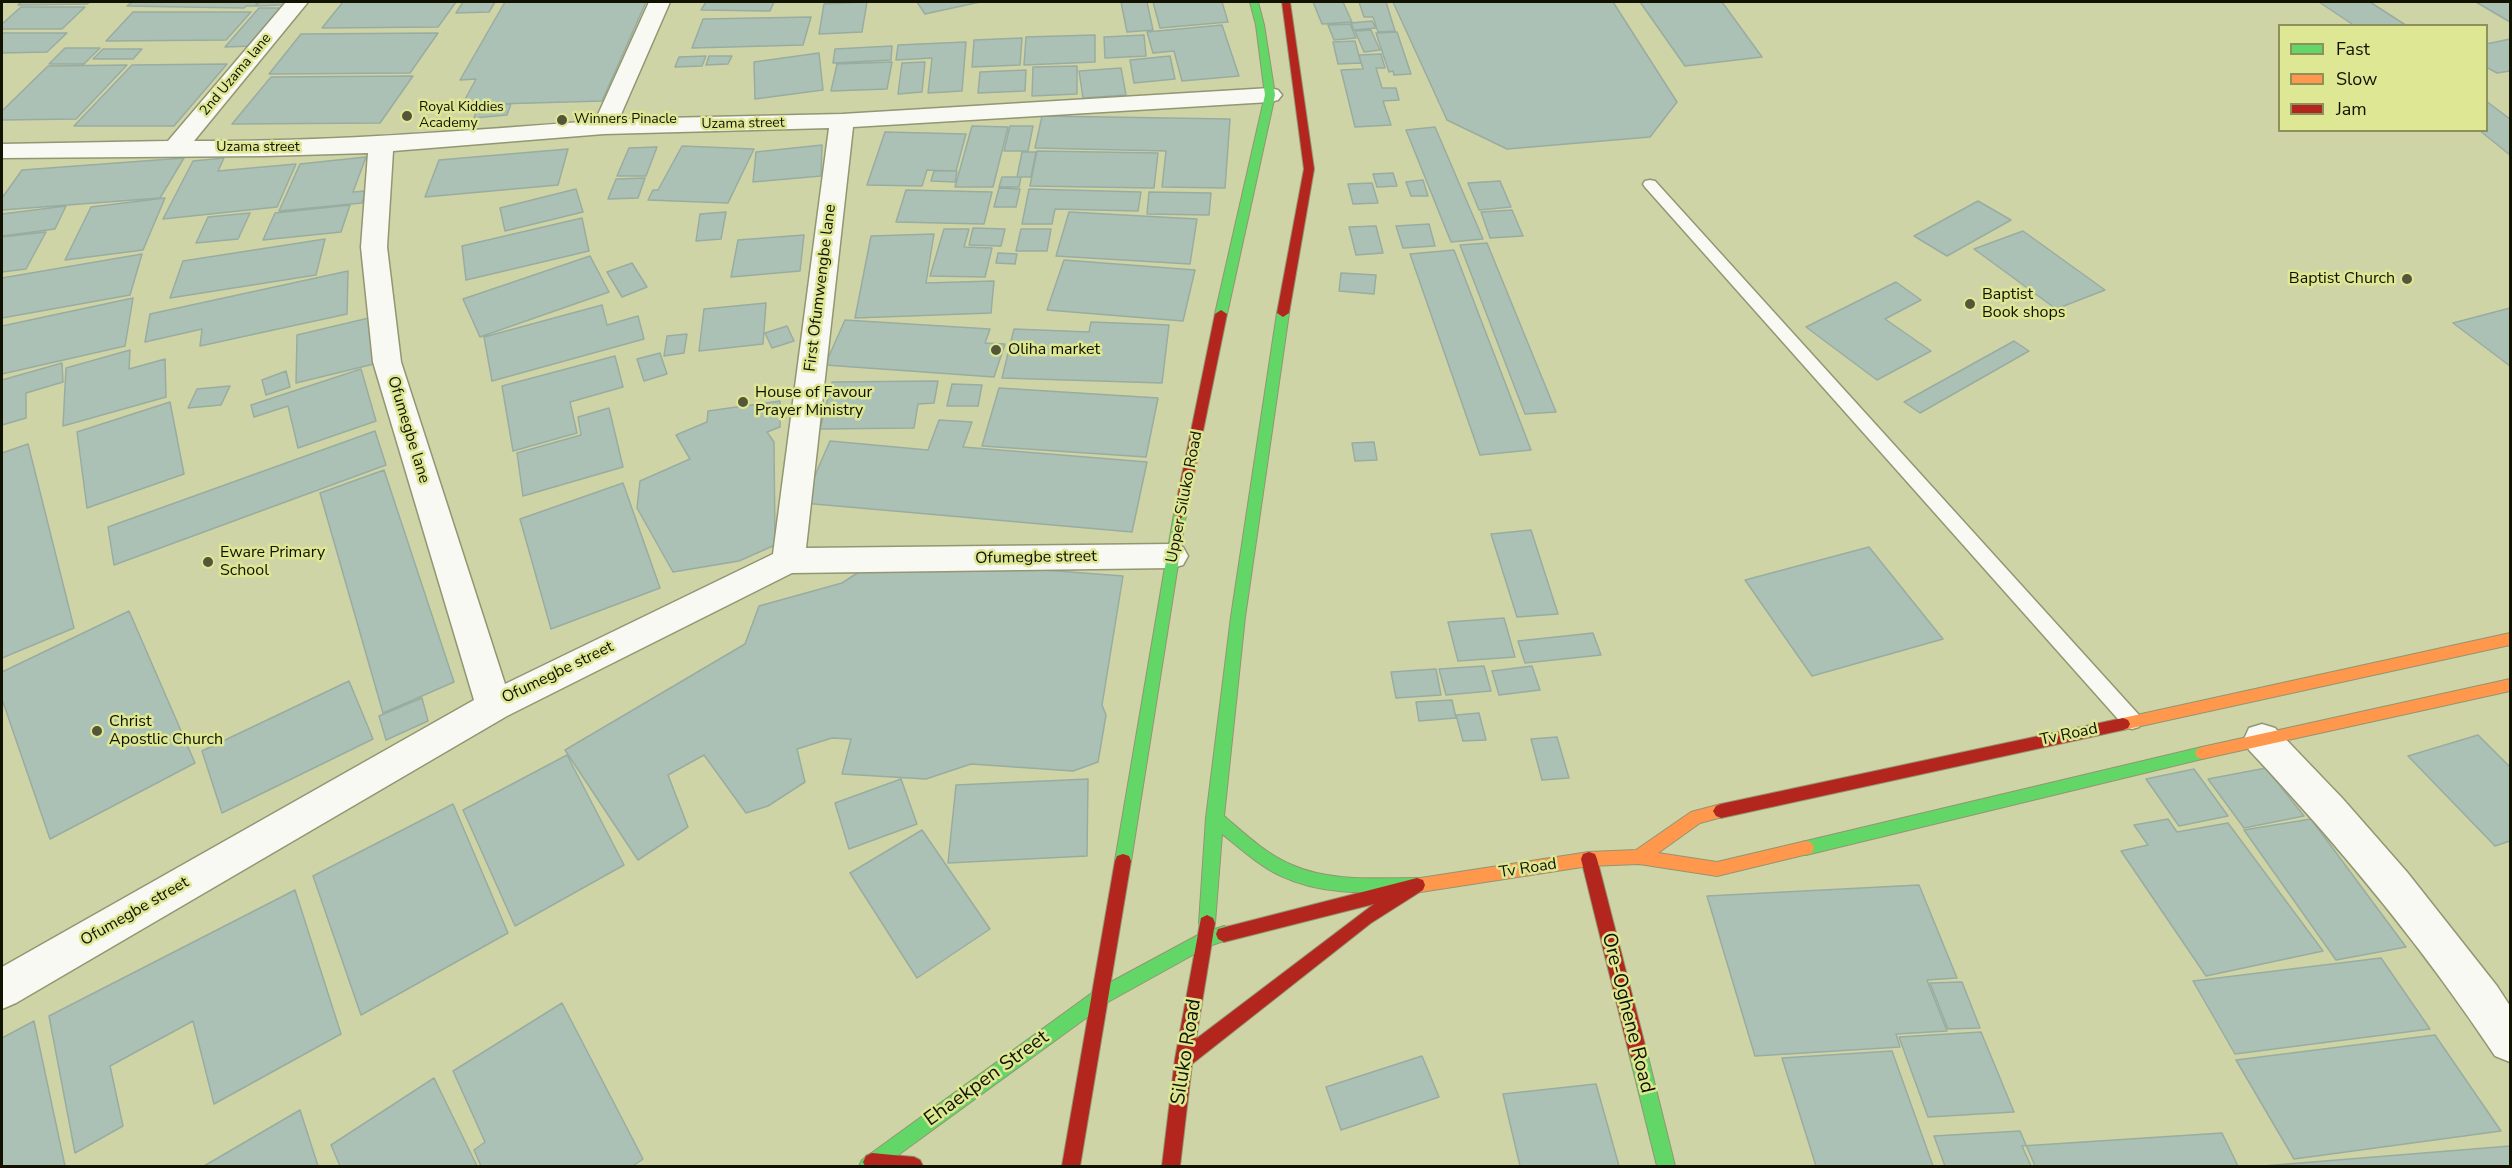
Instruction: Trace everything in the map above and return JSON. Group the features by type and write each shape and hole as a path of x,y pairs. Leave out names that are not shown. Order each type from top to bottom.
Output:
{"main road":[{"name":"Upper Siluko Road","path":"1102,996 1173,556 1222,309 1270,95 1260,25 1254,2"},
{"path":"1206,939 1214,818 1245,562 1283,314 1310,169 1286,2"},
{"name":"Tv Road","path":"1639,857 1696,817 2511,639"},
{"name":"Tv Road","path":"1417,885 1588,859 1639,857 1717,869 2262,739 2511,685"},
{"path":"1214,818 1283,869 1306,878 1326,883 1417,885"},
{"name":"Ore-Oghene Road","path":"1588,859 1666,1167"},
{"path":"1184,1059 1365,918 1417,885"},
{"name":"Ehaekpen Street","path":"858,1167 870,1164 1102,996 1206,939 1417,885"},
{"name":"Siluko Road","path":"1171,1167 1184,1059 1206,939"},
{"path":"1071,1167 1102,996"},
{"path":"870,1164 914,1167"}],"street":[{"name":"2nd Uzama lane","path":"175,148 297,2"},
{"path":"604,127 659,2"},
{"name":"Uzama street","path":"2,152 175,148 265,149 381,145 604,127 842,121 1270,95"},
{"name":"First Ofumwengbe lane","path":"788,561 842,121"},
{"name":"Ofumegbe lane","path":"381,145 374,247 387,362 494,706"},
{"name":"Ofumegbe street","path":"2,989 494,706 788,561 1173,556"},
{"path":"2262,739 2315,793 2395,883 2471,982 2511,1041"}],"lane":[{"path":"1650,184 2132,721"}],"building":[{"path":"21,2 90,2 87,4 18,5"},
{"path":"132,2 258,2 255,6 244,8 127,6"},
{"path":"260,2 286,2 282,5 256,6"},
{"path":"343,2 456,2 438,27 322,28"},
{"path":"463,2 495,2 489,12 456,13"},
{"path":"505,2 646,2 602,101 462,105 476,79 460,80"},
{"path":"706,2 774,2 770,11 701,10"},
{"path":"867,2 862,32 819,34 824,4"},
{"path":"917,2 980,2 925,14"},
{"path":"1121,2 1147,2 1153,30 1127,32"},
{"path":"1153,2 1222,2 1228,22 1160,28"},
{"path":"1313,2 1343,2 1352,22 1322,24"},
{"path":"1359,2 1386,2 1395,31 1378,32 1373,17 1364,17"},
{"path":"1393,2 1613,2 1677,102 1650,137 1507,149 1447,120"},
{"path":"1640,2 1722,2 1762,57 1685,66"},
{"path":"2319,2 2370,2 2404,24 2352,24"},
{"path":"2476,2 2510,2 2510,22"},
{"path":"21,7 85,7 62,29 2,29 2,24"},
{"path":"259,8 285,8 252,46 225,47"},
{"path":"133,12 251,12 226,40 106,41"},
{"path":"811,17 803,45 692,48 703,19"},
{"path":"1372,21 1376,28 1354,30 1351,23"},
{"path":"1350,24 1356,38 1334,40 1328,25"},
{"path":"1222,25 1239,76 1182,81 1174,51 1153,53 1147,32"},
{"path":"1371,30 1380,50 1364,52 1355,31"},
{"path":"1397,32 1411,74 1394,75 1393,71 1389,72 1376,33"},
{"path":"2,33 67,33 47,52 2,53"},
{"path":"438,33 410,73 269,74 301,34"},
{"path":"1095,35 1095,62 1024,65 1026,37"},
{"path":"1144,35 1146,56 1105,58 1104,37"},
{"path":"1022,38 1020,65 972,67 974,40"},
{"path":"2510,39 2510,71 2497,73 2488,68 2488,44"},
{"path":"1355,41 1361,63 1338,64 1333,42"},
{"path":"966,42 962,91 928,93 932,58 896,60 898,45"},
{"path":"892,46 891,60 833,63 835,49"},
{"path":"65,48 100,48 84,64 49,64"},
{"path":"103,49 142,49 133,59 93,59"},
{"path":"819,53 823,90 755,99 754,62"},
{"path":"1381,54 1385,68 1376,68 1382,88 1396,88 1399,100 1383,101 1391,125 1355,127 1341,70 1363,69 1359,55"},
{"path":"706,56 702,66 675,67 679,57"},
{"path":"709,56 732,56 728,64 706,65"},
{"path":"1170,56 1175,79 1134,83 1130,60"},
{"path":"892,62 887,89 831,91 837,64"},
{"path":"925,62 922,92 898,94 902,63"},
{"path":"227,64 174,126 74,126 132,65"},
{"path":"127,65 76,119 2,120 2,111 48,66"},
{"path":"1077,66 1077,94 1032,96 1033,67"},
{"path":"1121,68 1126,95 1083,98 1079,71"},
{"path":"1026,70 1025,91 978,93 980,72"},
{"path":"413,76 380,123 232,124 271,77"},
{"path":"2488,102 2510,119 2510,155 2481,132 2488,132"},
{"path":"511,104 507,115 474,118 478,106"},
{"path":"1042,116 1230,119 1225,188 1162,187 1166,151 1035,148"},
{"path":"972,126 1008,127 993,187 955,187"},
{"path":"1010,126 1033,126 1028,151 1004,151"},
{"path":"1435,127 1483,239 1451,242 1406,130"},
{"path":"885,132 966,134 956,171 927,170 922,186 867,185"},
{"path":"822,145 821,176 753,182 756,152"},
{"path":"682,146 754,149 728,203 648,200 653,190 658,190"},
{"path":"657,147 646,176 617,176 629,148"},
{"path":"568,149 558,185 425,197 439,160"},
{"path":"1037,151 1158,153 1154,188 1030,186"},
{"path":"1022,152 1036,152 1031,177 1017,177"},
{"path":"366,157 353,192 366,191 362,203 279,211 300,164"},
{"path":"184,158 160,198 2,210 2,198 22,170"},
{"path":"224,158 218,171 296,164 277,207 163,219 193,161"},
{"path":"934,171 957,171 955,182 931,181"},
{"path":"1393,173 1397,186 1377,187 1373,174"},
{"path":"1002,177 1021,177 1019,187 999,187"},
{"path":"645,178 638,198 608,199 616,179"},
{"path":"1423,180 1428,196 1411,196 1406,182"},
{"path":"1500,181 1511,207 1479,210 1468,183"},
{"path":"1372,183 1378,203 1353,204 1348,184"},
{"path":"999,188 1020,189 1016,207 994,207"},
{"path":"576,189 583,212 505,231 500,208"},
{"path":"1029,189 1141,192 1138,211 1055,209 1052,224 1022,224"},
{"path":"906,190 992,192 984,224 896,222"},
{"path":"1149,192 1211,193 1209,215 1147,214"},
{"path":"165,198 143,250 65,260 91,207"},
{"path":"1978,201 2011,220 1947,256 1914,236"},
{"path":"350,205 341,232 263,240 275,213"},
{"path":"66,206 55,229 2,236 2,214"},
{"path":"1512,210 1523,236 1490,238 1481,212"},
{"path":"726,212 721,239 696,241 700,214"},
{"path":"1069,212 1197,219 1190,264 1056,256"},
{"path":"250,213 238,239 196,243 208,217"},
{"path":"582,218 589,251 466,280 462,246"},
{"path":"1429,224 1435,246 1403,248 1396,226"},
{"path":"1376,226 1383,253 1356,255 1349,227"},
{"path":"973,228 1005,229 1001,246 969,245"},
{"path":"944,229 969,229 964,247 992,248 985,277 930,276"},
{"path":"1021,229 1051,229 1047,251 1016,251"},
{"path":"2023,231 2105,290 2056,309 1974,249"},
{"path":"46,232 26,269 2,272 2,237"},
{"path":"934,234 926,283 994,281 991,313 855,318 871,236"},
{"path":"804,235 800,271 731,277 738,240"},
{"path":"325,239 316,275 170,298 183,261"},
{"path":"1487,243 1556,412 1525,414 1460,245"},
{"path":"1454,250 1531,450 1480,455 1410,254"},
{"path":"998,253 1017,254 1015,264 996,263"},
{"path":"142,254 130,295 2,318 2,278"},
{"path":"590,256 609,292 480,337 463,299"},
{"path":"1064,260 1195,270 1183,321 1047,310"},
{"path":"632,263 647,287 622,297 607,272"},
{"path":"348,271 347,314 200,346 202,329 145,342 150,314"},
{"path":"1341,273 1376,275 1374,294 1339,291"},
{"path":"1896,282 1921,300 1885,319 1931,351 1877,380 1806,327"},
{"path":"133,298 125,346 2,374 2,326"},
{"path":"766,303 763,344 699,351 704,309"},
{"path":"602,305 607,325 638,316 644,339 492,381 484,337"},
{"path":"2510,308 2510,366 2453,323"},
{"path":"373,317 374,364 296,383 297,335"},
{"path":"845,320 990,329 985,343 1005,344 994,377 825,365"},
{"path":"1091,322 1169,325 1162,383 1002,378 1014,329 1089,332"},
{"path":"787,326 794,341 772,348 765,333"},
{"path":"687,334 684,353 664,356 667,336"},
{"path":"2014,341 2029,351 1920,413 1904,402"},
{"path":"130,350 129,369 165,359 166,397 63,426 66,368"},
{"path":"660,353 667,374 644,381 637,359"},
{"path":"615,356 623,387 570,402 577,433 513,451 502,386"},
{"path":"62,363 63,382 26,393 26,418 2,425 2,380"},
{"path":"361,369 376,421 298,448 288,406 254,417 251,405"},
{"path":"286,371 290,387 266,395 262,380"},
{"path":"938,381 934,403 918,404 914,428 820,429 832,382"},
{"path":"952,384 982,385 978,406 947,406"},
{"path":"230,386 221,405 188,408 197,389"},
{"path":"999,388 1158,398 1146,457 982,446"},
{"path":"780,401 780,427 767,432 774,442 775,545 739,561 673,572 637,508 640,481 690,459 676,435 707,422 708,411"},
{"path":"170,402 184,474 87,508 77,432"},
{"path":"609,408 623,467 523,496 517,453 581,435 578,417"},
{"path":"939,420 972,422 963,447 1147,462 1132,532 803,503 830,441 928,450"},
{"path":"375,431 386,465 114,565 108,527"},
{"path":"1374,442 1377,460 1355,461 1352,443"},
{"path":"28,444 74,628 2,658 2,453"},
{"path":"384,470 454,682 383,713 320,493"},
{"path":"623,483 660,588 551,629 520,519"},
{"path":"1531,530 1558,614 1517,617 1491,534"},
{"path":"1869,547 1943,639 1812,676 1745,580"},
{"path":"938,562 1123,576 1102,705 1106,715 1098,762 1073,771 971,764 926,779 842,774 851,739 832,738 797,749 805,782 768,806 746,813 704,755 668,775 688,827 638,860 565,750 745,644 759,606 842,583 865,568"},
{"name":"Christ Apostlic Church","path":"129,611 195,763 50,839 2,699 2,672"},
{"path":"1504,618 1515,657 1458,661 1448,622"},
{"path":"1593,633 1601,655 1525,663 1518,641"},
{"path":"1484,666 1491,691 1446,695 1439,669"},
{"path":"1532,666 1540,690 1499,695 1492,671"},
{"path":"1436,669 1441,695 1396,698 1391,672"},
{"path":"349,681 373,739 222,813 202,751"},
{"path":"422,698 428,721 386,740 379,716"},
{"path":"1452,700 1456,718 1419,721 1416,702"},
{"path":"1479,713 1486,740 1463,741 1456,715"},
{"path":"2478,735 2510,767 2510,841 2495,846 2408,756"},
{"path":"1557,737 1569,778 1542,780 1531,739"},
{"path":"567,755 624,865 515,926 463,810"},
{"path":"2266,768 2304,816 2244,828 2208,779"},
{"path":"2194,769 2228,816 2179,826 2146,779"},
{"path":"901,779 917,824 849,849 835,803"},
{"path":"1088,779 1087,856 948,863 956,785"},
{"path":"453,804 508,933 361,1015 313,876"},
{"path":"2168,819 2177,832 2228,823 2323,951 2206,976 2121,851 2148,845 2134,825"},
{"path":"2311,819 2406,947 2336,960 2244,830"},
{"path":"922,830 990,929 917,978 850,873"},
{"path":"1919,885 1957,978 1927,980 1947,1031 1896,1034 1900,1047 1755,1056 1707,896"},
{"path":"295,890 341,1034 214,1104 193,1021 110,1066 123,1126 75,1153 49,1016"},
{"path":"2381,958 2430,1029 2235,1054 2193,981"},
{"path":"1962,982 1980,1028 1948,1029 1930,983"},
{"path":"562,1003 643,1159 633,1166 481,1166 474,1150 485,1142 453,1071"},
{"path":"34,1021 65,1166 2,1166 2,1038"},
{"path":"1981,1032 2014,1112 1928,1117 1899,1037"},
{"path":"2435,1035 2501,1131 2294,1159 2236,1060"},
{"path":"1892,1051 1933,1166 1816,1166 1782,1058"},
{"path":"1422,1056 1439,1097 1341,1130 1326,1087"},
{"path":"434,1078 477,1166 340,1166 331,1145"},
{"path":"1596,1084 1619,1166 1520,1166 1503,1094"},
{"path":"300,1110 318,1166 204,1166"},
{"path":"2020,1131 2035,1166 1945,1166 1934,1136"},
{"path":"2222,1133 2238,1166 2031,1166 2022,1146"},
{"path":"2510,1146 2510,1166 2263,1166"}],"traffic: fast":[{"path":"1221,314 1270,95 1260,25 1254,2"},
{"path":"1207,923 1220,770 1238,617 1283,313"},
{"path":"1123,861 1180,514"},
{"path":"1806,848 2202,753"},
{"path":"1214,818 1266,859 1300,876 1350,885 1417,885"},
{"path":"868,1166 1102,996 1206,939 1224,934"},
{"path":"1638,1053 1666,1166"}],"traffic: slow":[{"path":"2123,724 2510,639"},
{"path":"2202,753 2510,685"},
{"path":"1721,811 1696,817 1639,857 1717,869 1806,848"},
{"path":"1414,886 1589,859 1639,857"}],"traffic: jam":[{"path":"1283,313 1309,169 1286,2"},
{"path":"1180,514 1221,314"},
{"path":"1721,811 2123,724"},
{"path":"1589,859 1638,1053"},
{"path":"1071,1166 1123,861"},
{"path":"1184,1059 1365,918 1417,885"},
{"path":"1224,934 1414,886"},
{"path":"1171,1166 1184,1059 1207,923"},
{"path":"872,1162 914,1166"}],"place":[{"name":"Royal Kiddies Academy","path":"407,116"},
{"name":"Winners Pinacle","path":"562,120"},
{"name":"Baptist Church","path":"2407,279"},
{"name":"Baptist Book shops","path":"1970,304"},
{"name":"Oliha market","path":"996,350"},
{"name":"House of Favour Prayer Ministry","path":"743,402"},
{"name":"Eware Primary School","path":"208,562"},
{"name":"Christ Apostlic Church","path":"97,731"}]}
